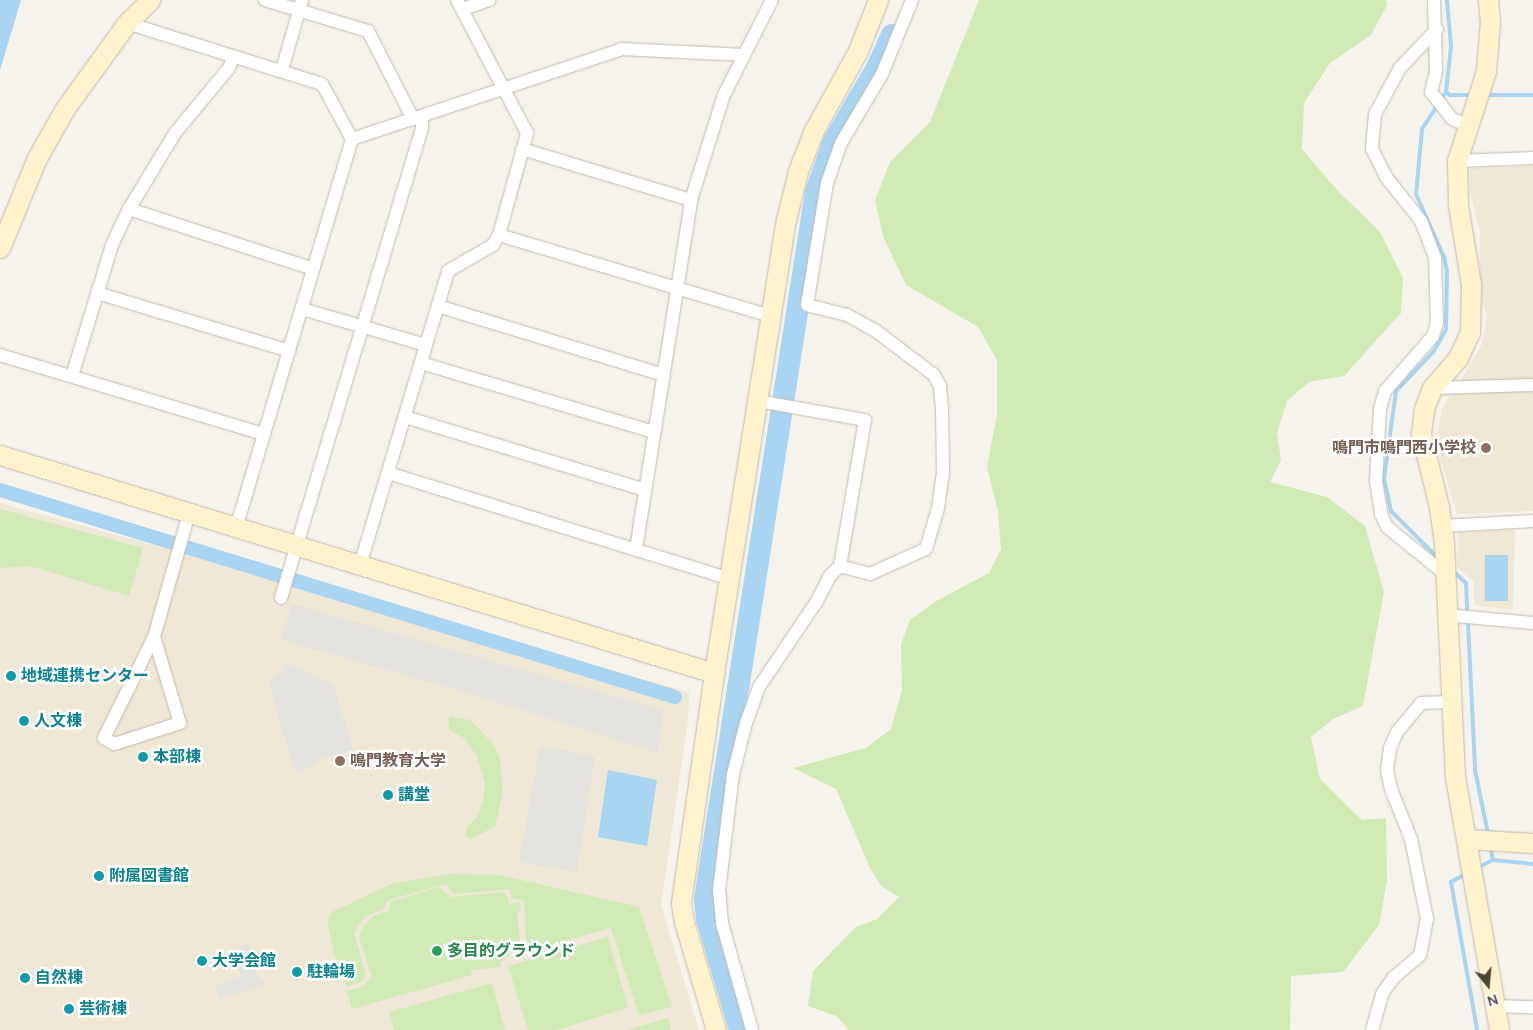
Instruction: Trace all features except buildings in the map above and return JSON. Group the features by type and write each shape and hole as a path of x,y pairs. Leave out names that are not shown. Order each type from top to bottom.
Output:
{"street":[{"path":"0,248 37,158 64,110 127,23 150,0"},
{"path":"265,0 300,5 368,31 422,127 282,594"},
{"path":"360,566 448,271 493,245 499,235 526,133 504,87 460,5 489,0"},
{"path":"636,549 691,200 724,96 772,0"},
{"path":"716,1030 684,922 681,903 714,673 730,579 767,402 771,316 786,220 798,171 814,130 858,51 878,0"},
{"path":"840,566 870,574 926,549 940,489 942,409 940,386 934,375 876,331 847,316 807,305 827,182 841,144 882,74 912,0"},
{"path":"1434,0 1437,29 1432,97 1452,120 1470,116"},
{"path":"1488,0 1489,49 1481,88 1470,116 1457,161 1458,205 1471,284 1470,332 1458,358 1432,388 1424,409 1421,434 1442,526 1454,777 1499,1030"},
{"path":"282,70 300,5"},
{"path":"127,23 322,84 352,139 236,528"},
{"path":"1437,29 1400,68 1375,114 1372,148 1386,177 1421,221 1435,258 1437,322 1433,336 1385,391 1380,408 1376,481 1380,514 1387,526 1445,574"},
{"path":"352,139 622,49 744,55"},
{"path":"72,376 112,245 129,209 174,132 229,68 233,57"},
{"path":"522,149 691,200"},
{"path":"1457,161 1533,158"},
{"path":"129,209 314,269"},
{"path":"499,235 677,290 771,316"},
{"path":"97,292 288,351"},
{"path":"438,306 663,375"},
{"path":"302,309 426,345"},
{"path":"0,354 263,434"},
{"path":"421,363 654,432"},
{"path":"1432,388 1533,385"},
{"path":"752,1030 722,923 719,890 734,774 746,723 759,687 817,600 829,577 840,566 865,420 792,405 767,402"},
{"path":"404,417 645,490"},
{"path":"0,455 236,528 294,554 360,566 714,673"},
{"path":"388,473 730,579"},
{"path":"154,637 180,723 114,744 104,738 154,637 190,514"},
{"path":"1442,526 1533,522"},
{"path":"1445,615 1533,623"},
{"path":"1372,1030 1382,994 1393,978 1420,955 1426,919 1411,839 1391,789 1387,770 1390,748 1397,732 1421,703 1449,702"},
{"path":"1466,839 1533,844"},
{"path":"1495,1006 1533,1007"}],"shaded area":[{"path":"1533,166 1533,381 1459,384 1482,344 1487,316 1479,289 1480,233 1470,192 1470,168"},
{"name":"鳴門市鳴門西小学校","path":"1533,391 1533,511 1457,514 1441,461 1437,434 1442,409 1451,392"},
{"name":"鳴門教育大学","path":"0,503 689,692 688,720 661,905 699,1030 0,1030"},
{"path":"1515,530 1513,610 1474,605 1474,582 1457,567 1459,532"},
{"path":"292,604 663,710 658,753 457,690 281,640"},
{"path":"286,663 333,684 354,751 323,758 298,774 293,767 268,680 282,671"},
{"path":"540,746 595,756 577,872 519,862"},
{"path":"248,943 260,979 263,978 265,985 219,999 215,985 240,977 233,950"}],"green space":[{"path":"979,0 1386,0 1387,5 1371,35 1330,63 1304,103 1302,149 1337,190 1380,232 1403,278 1401,313 1344,376 1309,382 1287,401 1277,433 1281,460 1270,482 1327,497 1365,526 1384,592 1363,706 1333,719 1311,737 1320,779 1362,820 1386,818 1387,881 1379,925 1343,972 1291,976 1290,1030 849,1030 836,1016 808,1006 813,971 856,927 877,919 899,897 881,886 870,868 836,789 793,768 866,748 891,729 902,690 901,644 910,620 938,600 989,573 1001,549 998,512 987,467 997,414 997,360 978,327 906,285 883,236 875,200 890,162 930,122"},
{"path":"0,509 143,548 129,596 30,566 0,568"},
{"path":"449,716 470,720 495,746 500,760 503,792 495,826 472,839 466,837 466,828 477,817 483,801 485,783 477,756 464,738 449,730"},
{"path":"449,874 499,875 639,907 672,1007 639,1015 611,928 514,955 515,947 526,942 524,900 511,899 510,889 453,894 446,884 388,900 382,910 366,916 354,933 366,975 362,981 347,987 334,954 327,921 332,912 391,884"},
{"name":"多目的グラウンド","path":"439,887 451,897 505,892 510,904 520,902 521,908 517,914 520,941 513,945 509,956 501,962 500,967 470,970 472,975 352,1009 347,991 362,987 372,977 359,937 362,929 373,916 389,911 391,902"},
{"path":"608,937 628,1008 556,1030 528,1030 508,966"},
{"path":"492,983 505,1030 394,1030 389,1012"},
{"path":"668,1018 671,1030 627,1030"}],"water":[{"path":"0,0 21,0 0,70"},
{"path":"1485,555 1508,555 1508,601 1485,601"},
{"path":"608,770 657,780 647,846 598,837"}],"waterway":[{"path":"1438,558 1391,511 1384,478 1396,391 1434,351 1446,329 1447,272 1444,257 1416,194 1422,129 1446,92 1451,46 1447,0"},
{"path":"740,1030 707,919 705,899 816,192 834,141 878,66 892,35"},
{"path":"1446,92 1450,95 1473,95"},
{"path":"1485,95 1533,95"},
{"path":"0,490 675,697"},
{"path":"1453,571 1466,583 1475,770 1488,834"},
{"path":"1490,845 1493,860"},
{"path":"1477,868 1493,860 1533,864"},
{"path":"1466,874 1451,882 1477,1030"}],"place":[{"name":"鳴門市鳴門西小学校","path":"1486,448"},
{"name":"地域連携センター","path":"11,676"},
{"name":"人文棟","path":"24,721"},
{"name":"本部棟","path":"143,757"},
{"name":"鳴門教育大学","path":"340,761"},
{"name":"講堂","path":"388,795"},
{"name":"附属図書館","path":"99,876"},
{"name":"多目的グラウンド","path":"437,951"},
{"name":"大学会館","path":"202,961"},
{"name":"駐輪場","path":"297,972"},
{"name":"自然棟","path":"25,978"},
{"name":"芸術棟","path":"69,1009"}]}
